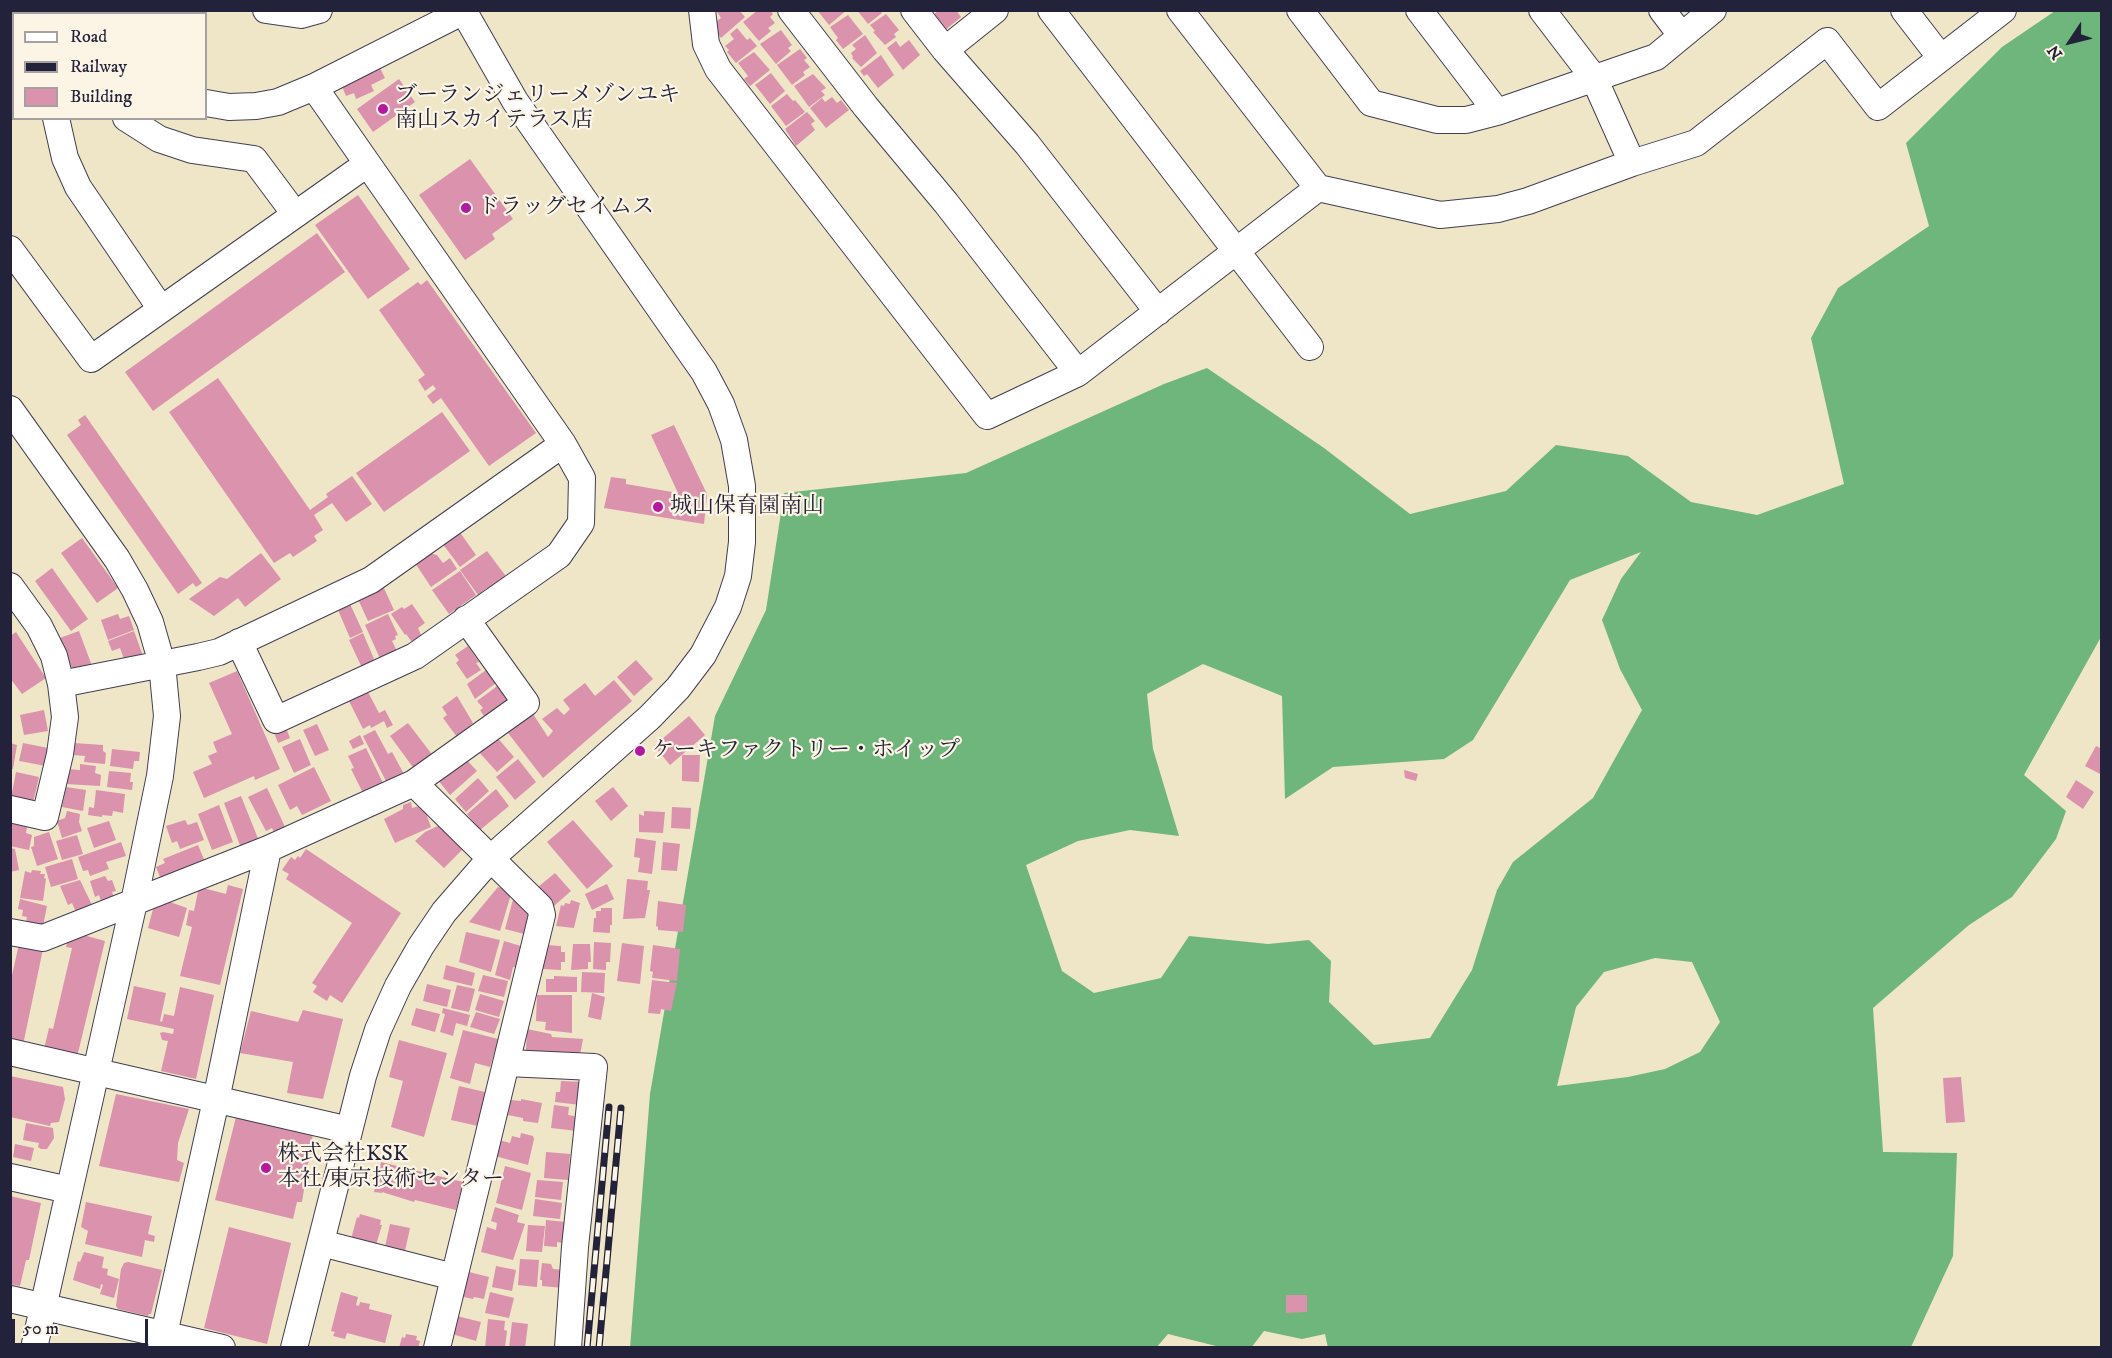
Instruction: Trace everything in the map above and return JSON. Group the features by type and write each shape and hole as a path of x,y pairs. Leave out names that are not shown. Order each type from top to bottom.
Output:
{"street":[{"path":"266,10 301,15 313,12"},
{"path":"702,10 706,44 718,69 987,416 1078,373 1318,188"},
{"path":"791,10 866,107 946,203 1078,373"},
{"path":"914,10 945,50 1028,144 1158,312"},
{"path":"945,50 994,10"},
{"path":"1051,10 1310,347"},
{"path":"1180,10 1318,188 1440,215 1498,209 1528,201 1695,143 1827,41 1878,107 2003,10"},
{"path":"1300,10 1371,103 1437,120 1466,120 1497,112 1656,57 1713,10"},
{"path":"1419,10 1497,112"},
{"path":"1542,10 1594,78 1632,163"},
{"path":"1662,10 1681,35"},
{"path":"1904,10 1941,58"},
{"path":"207,103 229,107 278,102 314,87 464,11 515,101 704,372 721,404 734,440 742,486 742,542 738,576 728,607 703,655 678,688 650,717 490,859 444,912 398,986 375,1039 363,1076 294,1347"},
{"path":"239,642 276,720 415,656 559,555 581,523 582,478 563,444 314,87"},
{"path":"56,120 66,158 78,187 161,309"},
{"path":"129,120 159,140 192,150 254,159 295,214"},
{"path":"10,249 91,359 367,164"},
{"path":"10,409 117,559 135,590 150,622 162,664 167,716 160,776 134,902 34,1347"},
{"path":"61,684 219,652 370,580 563,444"},
{"path":"10,586 39,626 54,656 61,684 65,717 60,754 45,817 10,809"},
{"path":"10,932 44,938 268,849 414,783 526,703 466,619"},
{"path":"414,783 540,907 542,915 437,1347"},
{"path":"163,1341 268,849"},
{"path":"10,1052 349,1130"},
{"path":"507,1064 594,1067 575,1247 568,1347"},
{"path":"10,1177 69,1190"},
{"path":"321,1243 454,1276"},
{"path":"10,1299 44,1306 163,1341 222,1347"}],"green space":[{"path":"2055,11 2101,11 2101,637 2024,775 2066,811 2056,839 2012,897 1969,925 1873,1008 1883,1152 1957,1153 1953,1256 1911,1347 1328,1348 1325,1334 1302,1339 1264,1331 1251,1348 1220,1347 1168,1334 1156,1348 630,1348 650,1094 715,716 766,610 784,493 966,473 1164,384 1207,368 1324,448 1410,514 1506,491 1556,445 1628,456 1691,502 1757,515 1844,484 1811,338 1838,288 1929,226 1906,143 2002,47","holes":["1641,552 1621,579 1602,620 1620,669 1642,710 1593,798 1513,862 1497,890 1472,970 1430,1038 1374,1045 1329,1002 1331,961 1309,940 1268,944 1189,936 1161,978 1094,993 1062,971 1026,865 1078,841 1130,830 1179,836 1153,749 1147,694 1203,664 1282,696 1285,799 1333,767 1444,759 1473,740 1570,580","1655,958 1692,962 1720,1022 1700,1052 1665,1069 1628,1077 1557,1086 1576,1007 1604,972"]}],"building":[{"path":"716,10 739,10 745,17 721,38 715,30 718,28 714,23 721,18"},
{"path":"758,10 770,10 773,14 770,17 775,23 768,28 771,31 759,41 743,22"},
{"path":"817,10 847,10 829,25"},
{"path":"857,10 880,10 882,13 868,24"},
{"path":"939,10 956,10 961,17 943,32 931,17"},
{"path":"886,14 899,30 894,34 896,37 885,45 870,25"},
{"path":"848,15 863,34 843,49 830,27"},
{"path":"737,28 747,40 750,38 757,46 736,63 725,46 734,39 730,34"},
{"path":"781,30 792,45 788,48 791,51 776,64 760,44"},
{"path":"865,35 877,53 861,67 852,58 851,53 856,49 852,45"},
{"path":"909,40 920,55 903,70 887,48 896,41 900,47"},
{"path":"800,49 807,58 804,60 810,67 803,72 805,75 792,85 777,65"},
{"path":"754,52 770,70 750,86 744,79 748,76 738,63"},
{"path":"881,55 894,75 878,88 867,74 864,76 860,71"},
{"path":"379,66 385,78 371,85 374,91 356,99 354,93 346,96 341,84"},
{"path":"771,73 785,91 770,104 755,85"},
{"path":"813,74 826,88 821,91 825,95 809,107 794,86"},
{"path":"399,79 415,102 373,132 357,109"},
{"path":"787,94 805,112 786,126 771,106"},
{"path":"832,97 837,103 841,100 849,110 826,128 810,108 822,98 825,102"},
{"path":"807,112 815,121 811,124 815,130 796,146 785,129"},
{"path":"470,159 513,219 492,234 495,239 465,260 419,195"},
{"path":"358,195 410,269 368,299 315,225"},
{"path":"317,233 345,272 153,411 125,372"},
{"path":"427,280 536,433 489,466 441,398 433,404 427,396 436,389 433,385 425,391 418,380 425,375 379,310 418,282 421,285"},
{"path":"218,378 310,510 328,497 326,494 352,476 372,504 346,522 332,503 314,515 323,530 314,536 317,541 293,557 290,553 274,563 169,412"},
{"path":"442,412 470,451 384,512 356,473"},
{"path":"85,415 202,583 196,587 193,583 178,594 67,435 81,425 78,420"},
{"path":"674,425 707,494 704,524 604,508 611,477 626,479 626,484 678,493 651,435"},
{"path":"459,531 476,555 460,567 442,543"},
{"path":"82,538 118,588 97,603 61,553"},
{"path":"487,551 508,579 489,592 487,588 478,595 460,570"},
{"path":"261,553 281,579 245,607 238,598 214,616 189,599 220,577 227,579"},
{"path":"429,553 437,555 443,563 450,558 457,569 431,587 415,563"},
{"path":"52,568 88,619 71,631 35,581"},
{"path":"460,571 476,595 449,614 432,590"},
{"path":"383,586 394,610 368,621 357,597"},
{"path":"350,604 363,632 350,638 338,610"},
{"path":"412,604 425,623 418,628 421,635 412,642 391,614"},
{"path":"118,614 120,619 129,616 134,630 108,640 101,620"},
{"path":"388,614 398,635 392,641 399,655 382,663 365,625"},
{"path":"79,631 92,666 74,673 72,667 68,667 57,639"},
{"path":"134,631 143,656 125,662 120,648 112,651 108,641"},
{"path":"16,632 46,678 22,694 10,678 10,636"},
{"path":"363,633 374,659 363,670 349,640"},
{"path":"468,646 479,662 476,663 481,670 467,679 456,663 459,660 455,655"},
{"path":"636,660 653,679 634,696 617,677"},
{"path":"486,670 496,683 475,699 467,684"},
{"path":"237,671 280,769 255,780 254,776 204,798 193,772 212,764 208,756 217,752 213,742 232,734 209,683"},
{"path":"614,680 632,701 543,778 508,733 533,714 548,737 553,731 542,719 557,708 564,715 570,709 563,700 585,683 595,696"},
{"path":"500,684 512,700 486,719 480,710 483,708 477,701"},
{"path":"368,692 379,713 385,710 393,725 387,728 384,721 371,728 370,725 363,729 349,701"},
{"path":"457,696 473,723 457,737 443,718 447,715 442,707"},
{"path":"44,710 48,731 24,735 20,715"},
{"path":"689,716 705,735 670,765 654,746"},
{"path":"408,723 434,757 415,770 390,736"},
{"path":"317,724 329,750 315,756 303,730"},
{"path":"285,725 290,738 278,743 273,730"},
{"path":"375,730 388,754 392,752 405,776 388,785 363,736"},
{"path":"360,735 364,744 353,749 349,741"},
{"path":"496,736 514,757 497,772 478,751"},
{"path":"300,739 311,765 294,773 282,747"},
{"path":"10,743 17,745 13,769 10,768"},
{"path":"23,743 48,748 46,766 19,761"},
{"path":"74,743 103,745 103,751 106,753 105,764 84,762 85,756 73,755"},
{"path":"2096,746 2102,749 2102,775 2085,766"},
{"path":"366,748 383,783 363,793 351,769 354,768 348,756"},
{"path":"112,749 140,752 139,761 134,761 133,769 110,766"},
{"path":"682,755 700,755 699,782 682,781"},
{"path":"464,757 477,771 450,795 438,780"},
{"path":"518,759 536,782 515,800 496,777"},
{"path":"80,764 96,766 95,773 101,775 100,786 66,784 67,769 80,770"},
{"path":"314,767 331,801 302,815 297,806 290,810 278,785"},
{"path":"1404,770 1418,774 1416,781 1405,778"},
{"path":"109,771 131,773 132,790 107,787"},
{"path":"16,772 39,777 33,803 11,798"},
{"path":"478,778 489,791 466,812 455,799"},
{"path":"2076,780 2094,792 2083,809 2066,797"},
{"path":"66,787 86,790 83,811 62,807"},
{"path":"613,787 628,806 611,821 595,801"},
{"path":"267,788 286,829 275,834 272,828 266,831 248,797"},
{"path":"496,789 509,806 480,830 467,814"},
{"path":"96,790 125,794 123,813 113,811 112,816 102,815 102,817 88,815 89,807 94,808"},
{"path":"241,796 259,841 241,848 224,803"},
{"path":"411,802 412,808 423,805 431,827 395,843 384,819"},
{"path":"219,805 233,842 212,850 198,814"},
{"path":"672,807 691,808 690,829 671,828"},
{"path":"67,811 80,814 79,822 82,831 62,838 57,821 65,818"},
{"path":"644,811 665,812 663,833 639,832 639,814 644,816"},
{"path":"185,820 188,825 197,822 204,840 180,849 177,841 172,843 166,826"},
{"path":"573,820 613,866 587,889 547,842"},
{"path":"109,821 116,840 94,848 87,828"},
{"path":"11,823 27,827 26,833 32,835 29,850 10,846"},
{"path":"440,825 464,848 444,868 415,841 425,832"},
{"path":"49,832 58,859 37,866 31,847 34,846 34,837"},
{"path":"77,835 83,854 62,860 56,841"},
{"path":"636,838 656,841 652,874 638,872 640,858 634,857"},
{"path":"121,842 126,856 106,862 109,869 90,876 88,870 83,871 78,857"},
{"path":"663,842 680,844 677,871 661,870"},
{"path":"198,845 206,864 162,882 156,867 165,863 163,859"},
{"path":"10,848 15,849 19,870 10,872"},
{"path":"306,849 401,913 342,1003 330,995 327,1001 313,992 317,986 312,983 352,923 286,879 289,874 282,870 291,857 295,860 298,856 300,858"},
{"path":"72,859 78,879 51,887 45,867"},
{"path":"32,870 45,874 43,901 20,898 25,871 31,873"},
{"path":"555,873 571,891 554,906 538,887"},
{"path":"105,876 108,881 112,880 116,891 112,892 115,900 102,904 99,895 95,897 90,881"},
{"path":"627,879 648,881 647,890 650,890 645,918 623,919"},
{"path":"80,880 92,905 76,912 72,903 68,905 60,886"},
{"path":"607,884 614,899 592,910 585,894"},
{"path":"228,885 243,889 220,985 180,976 192,927 186,925 189,910 194,911 199,887 226,894"},
{"path":"498,887 512,891 500,931 469,922"},
{"path":"514,896 530,907 528,935 505,929"},
{"path":"20,899 47,906 43,926 26,923 27,917 22,916 23,910 18,909"},
{"path":"571,900 580,903 574,928 556,926 561,905 570,904"},
{"path":"167,901 187,908 179,937 148,928 153,909"},
{"path":"658,901 686,905 683,932 658,930 656,926"},
{"path":"601,908 612,908 610,933 593,932 596,911 601,911"},
{"path":"466,932 500,940 491,972 459,962"},
{"path":"76,933 105,941 77,1057 44,1049 49,1028 53,1029 72,948 66,947 68,939"},
{"path":"504,941 521,946 510,980 495,975"},
{"path":"594,942 611,943 610,962 606,962 606,970 593,969"},
{"path":"622,943 644,946 640,984 617,981"},
{"path":"19,944 43,949 23,1045 10,1042 10,984"},
{"path":"573,944 590,944 591,962 588,962 588,969 571,970"},
{"path":"546,945 561,946 561,952 565,952 565,962 561,962 561,970 543,969 543,951"},
{"path":"653,945 680,949 677,981 652,978 653,972 650,971"},
{"path":"446,965 475,973 472,986 443,979"},
{"path":"582,972 605,973 604,993 581,992"},
{"path":"483,975 508,981 504,997 478,991"},
{"path":"554,976 577,977 577,992 546,992 546,979 554,979"},
{"path":"652,980 677,983 671,1011 661,1009 660,1014 648,1013"},
{"path":"427,984 451,990 447,1007 423,1001"},
{"path":"457,985 475,989 469,1012 451,1008"},
{"path":"134,986 166,993 160,1021 162,1022 164,1014 174,1016 180,987 214,995 196,1079 161,1071 168,1041 162,1040 160,1033 173,1034 174,1029 127,1019"},
{"path":"592,993 605,997 601,1020 588,1017"},
{"path":"480,994 504,1001 499,1017 475,1010"},
{"path":"537,995 572,995 572,1033 545,1030 546,1022 536,1021"},
{"path":"416,1008 440,1014 435,1032 411,1025"},
{"path":"443,1008 470,1015 467,1026 456,1023 453,1036 440,1032 445,1014 442,1013"},
{"path":"303,1010 343,1019 323,1099 287,1093 293,1062 240,1053 251,1011 298,1022"},
{"path":"476,1012 500,1019 494,1034 470,1027"},
{"path":"527,1029 551,1034 552,1037 583,1039 580,1055 526,1051"},
{"path":"463,1030 502,1040 499,1051 495,1050 490,1067 475,1063 470,1084 450,1078"},
{"path":"399,1040 447,1053 424,1137 391,1127 403,1081 389,1077"},
{"path":"10,1076 63,1087 65,1099 59,1122 51,1123 50,1126 10,1117"},
{"path":"1961,1077 1965,1122 1946,1123 1943,1078"},
{"path":"561,1081 584,1082 581,1105 555,1102 556,1092 560,1092"},
{"path":"459,1086 485,1092 478,1126 451,1120"},
{"path":"116,1094 189,1109 178,1143 177,1160 184,1163 179,1182 99,1166"},
{"path":"521,1099 542,1103 538,1123 523,1121 523,1118 508,1115 511,1100 521,1101"},
{"path":"554,1105 569,1107 568,1115 579,1117 577,1131 551,1128"},
{"name":"株式会社KSK 本社/東京技術センター","path":"236,1117 313,1133 302,1202 297,1202 293,1219 215,1200"},
{"path":"26,1123 53,1128 54,1138 47,1149 38,1147 39,1143 23,1140"},
{"path":"521,1133 533,1136 534,1139 528,1165 495,1156 499,1140 510,1143 512,1136 520,1138"},
{"path":"15,1144 34,1148 31,1161 13,1157"},
{"path":"546,1152 570,1154 568,1180 544,1178"},
{"path":"381,1162 463,1182 456,1210 374,1192"},
{"path":"505,1166 531,1173 522,1210 496,1203"},
{"path":"537,1180 563,1182 561,1200 535,1197"},
{"path":"10,1196 41,1203 29,1260 26,1260 20,1286 10,1284"},
{"path":"535,1199 562,1203 560,1219 533,1216"},
{"path":"86,1202 152,1216 148,1234 155,1236 154,1242 145,1240 142,1257 85,1244 88,1231 81,1227"},
{"path":"495,1207 519,1215 517,1222 525,1224 513,1260 481,1252 487,1227 496,1230 497,1223 491,1221"},
{"path":"360,1214 381,1220 380,1225 382,1225 376,1245 351,1239 357,1217 359,1218"},
{"path":"546,1220 566,1222 563,1243 557,1242 557,1247 544,1246"},
{"path":"390,1224 410,1228 405,1251 385,1247"},
{"path":"528,1225 545,1226 542,1252 526,1251"},
{"path":"229,1227 291,1243 267,1344 204,1328"},
{"path":"84,1252 104,1257 102,1268 108,1269 107,1275 119,1279 114,1298 100,1294 103,1285 101,1284 100,1289 73,1280 78,1261 80,1262"},
{"path":"520,1259 539,1260 537,1287 518,1285"},
{"path":"124,1263 162,1270 151,1314 148,1316 118,1309 116,1306 121,1269"},
{"path":"542,1263 551,1264 553,1269 564,1270 563,1288 542,1286 542,1280 540,1280"},
{"path":"496,1266 516,1270 512,1291 492,1287"},
{"path":"465,1271 489,1277 484,1299 459,1296"},
{"path":"341,1292 358,1297 356,1305 359,1306 360,1302 370,1304 369,1309 392,1315 385,1343 347,1333 345,1339 333,1336 335,1332 331,1331"},
{"path":"490,1292 514,1298 509,1318 485,1313"},
{"path":"1286,1295 1307,1295 1307,1312 1286,1313"},
{"path":"457,1316 481,1322 476,1341 452,1334"},
{"path":"488,1319 505,1321 504,1330 507,1331 505,1348 485,1348"},
{"path":"512,1322 528,1324 525,1348 509,1348"},
{"path":"406,1334 417,1336 416,1340 420,1341 418,1348 399,1348 402,1337 405,1338"}],"railway":[{"path":"587,1348 609,1107"},
{"path":"599,1348 621,1108"}],"place":[{"name":"ブーランジェリーメゾンユキ 南山スカイテラス店","path":"383,109"},
{"name":"ドラッグセイムス","path":"466,208"},
{"name":"城山保育園南山","path":"658,507"},
{"name":"ケーキファクトリー・ホイップ","path":"640,751"},
{"name":"株式会社KSK 本社/東京技術センター","path":"266,1168"}]}
